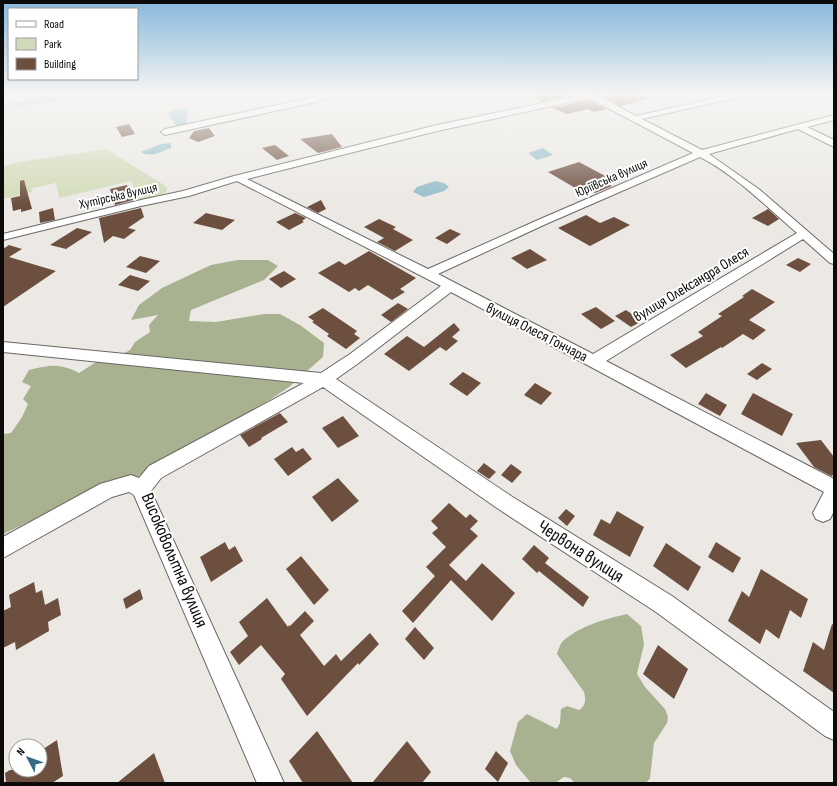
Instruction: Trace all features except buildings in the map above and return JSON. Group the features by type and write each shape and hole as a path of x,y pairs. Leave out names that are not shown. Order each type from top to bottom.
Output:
{"street":[{"name":"Хутірська вулиця","path":"3,237 141,203 185,194 238,178 422,132"},
{"path":"658,132 712,159 756,192 834,260"},
{"name":"Юріївська вулиця","path":"428,274 542,222 701,153 778,132"},
{"path":"811,132 834,144"},
{"name":"вулиця Олеся Гончара","path":"238,178 428,274 449,287 594,361 834,490"},
{"name":"вулиця Олександра Олеся","path":"594,361 804,234"},
{"name":"Високовольтна вулиця","path":"271,783 141,489 155,472 324,379 355,358 449,287"},
{"path":"3,347 324,379"},
{"name":"Червона вулиця","path":"324,379 504,502 664,604 834,727"},
{"path":"3,548 107,490 131,483 141,489"},
{"path":"823,514 834,490"}],"green space":[{"path":"106,149 164,185 167,188 167,191 163,194 140,201 131,181 59,198 56,183 32,188 32,192 3,199 3,166"},
{"path":"238,260 268,260 278,266 264,280 191,310 189,321 216,322 264,314 280,314 300,325 324,343 323,357 289,387 241,419 126,483 108,485 3,534 3,434 11,433 22,417 28,404 23,399 31,386 22,382 29,370 60,366 79,373 107,355 121,355 130,350 135,342 150,332 149,325 158,315 131,320 139,305 162,288 211,265"},
{"path":"627,614 641,626 644,644 637,674 645,687 665,709 668,717 667,723 654,743 650,778 646,783 575,783 570,778 564,777 555,783 531,783 516,765 510,751 518,722 527,714 557,729 560,723 561,709 567,706 579,710 585,702 584,692 557,654 561,643 584,627"}],"water":[{"path":"171,143 171,148 156,154 145,154 141,152 161,144"},
{"path":"543,148 553,155 537,160 528,153"},
{"path":"435,181 444,183 449,187 444,191 424,197 413,192 417,187"}]}
